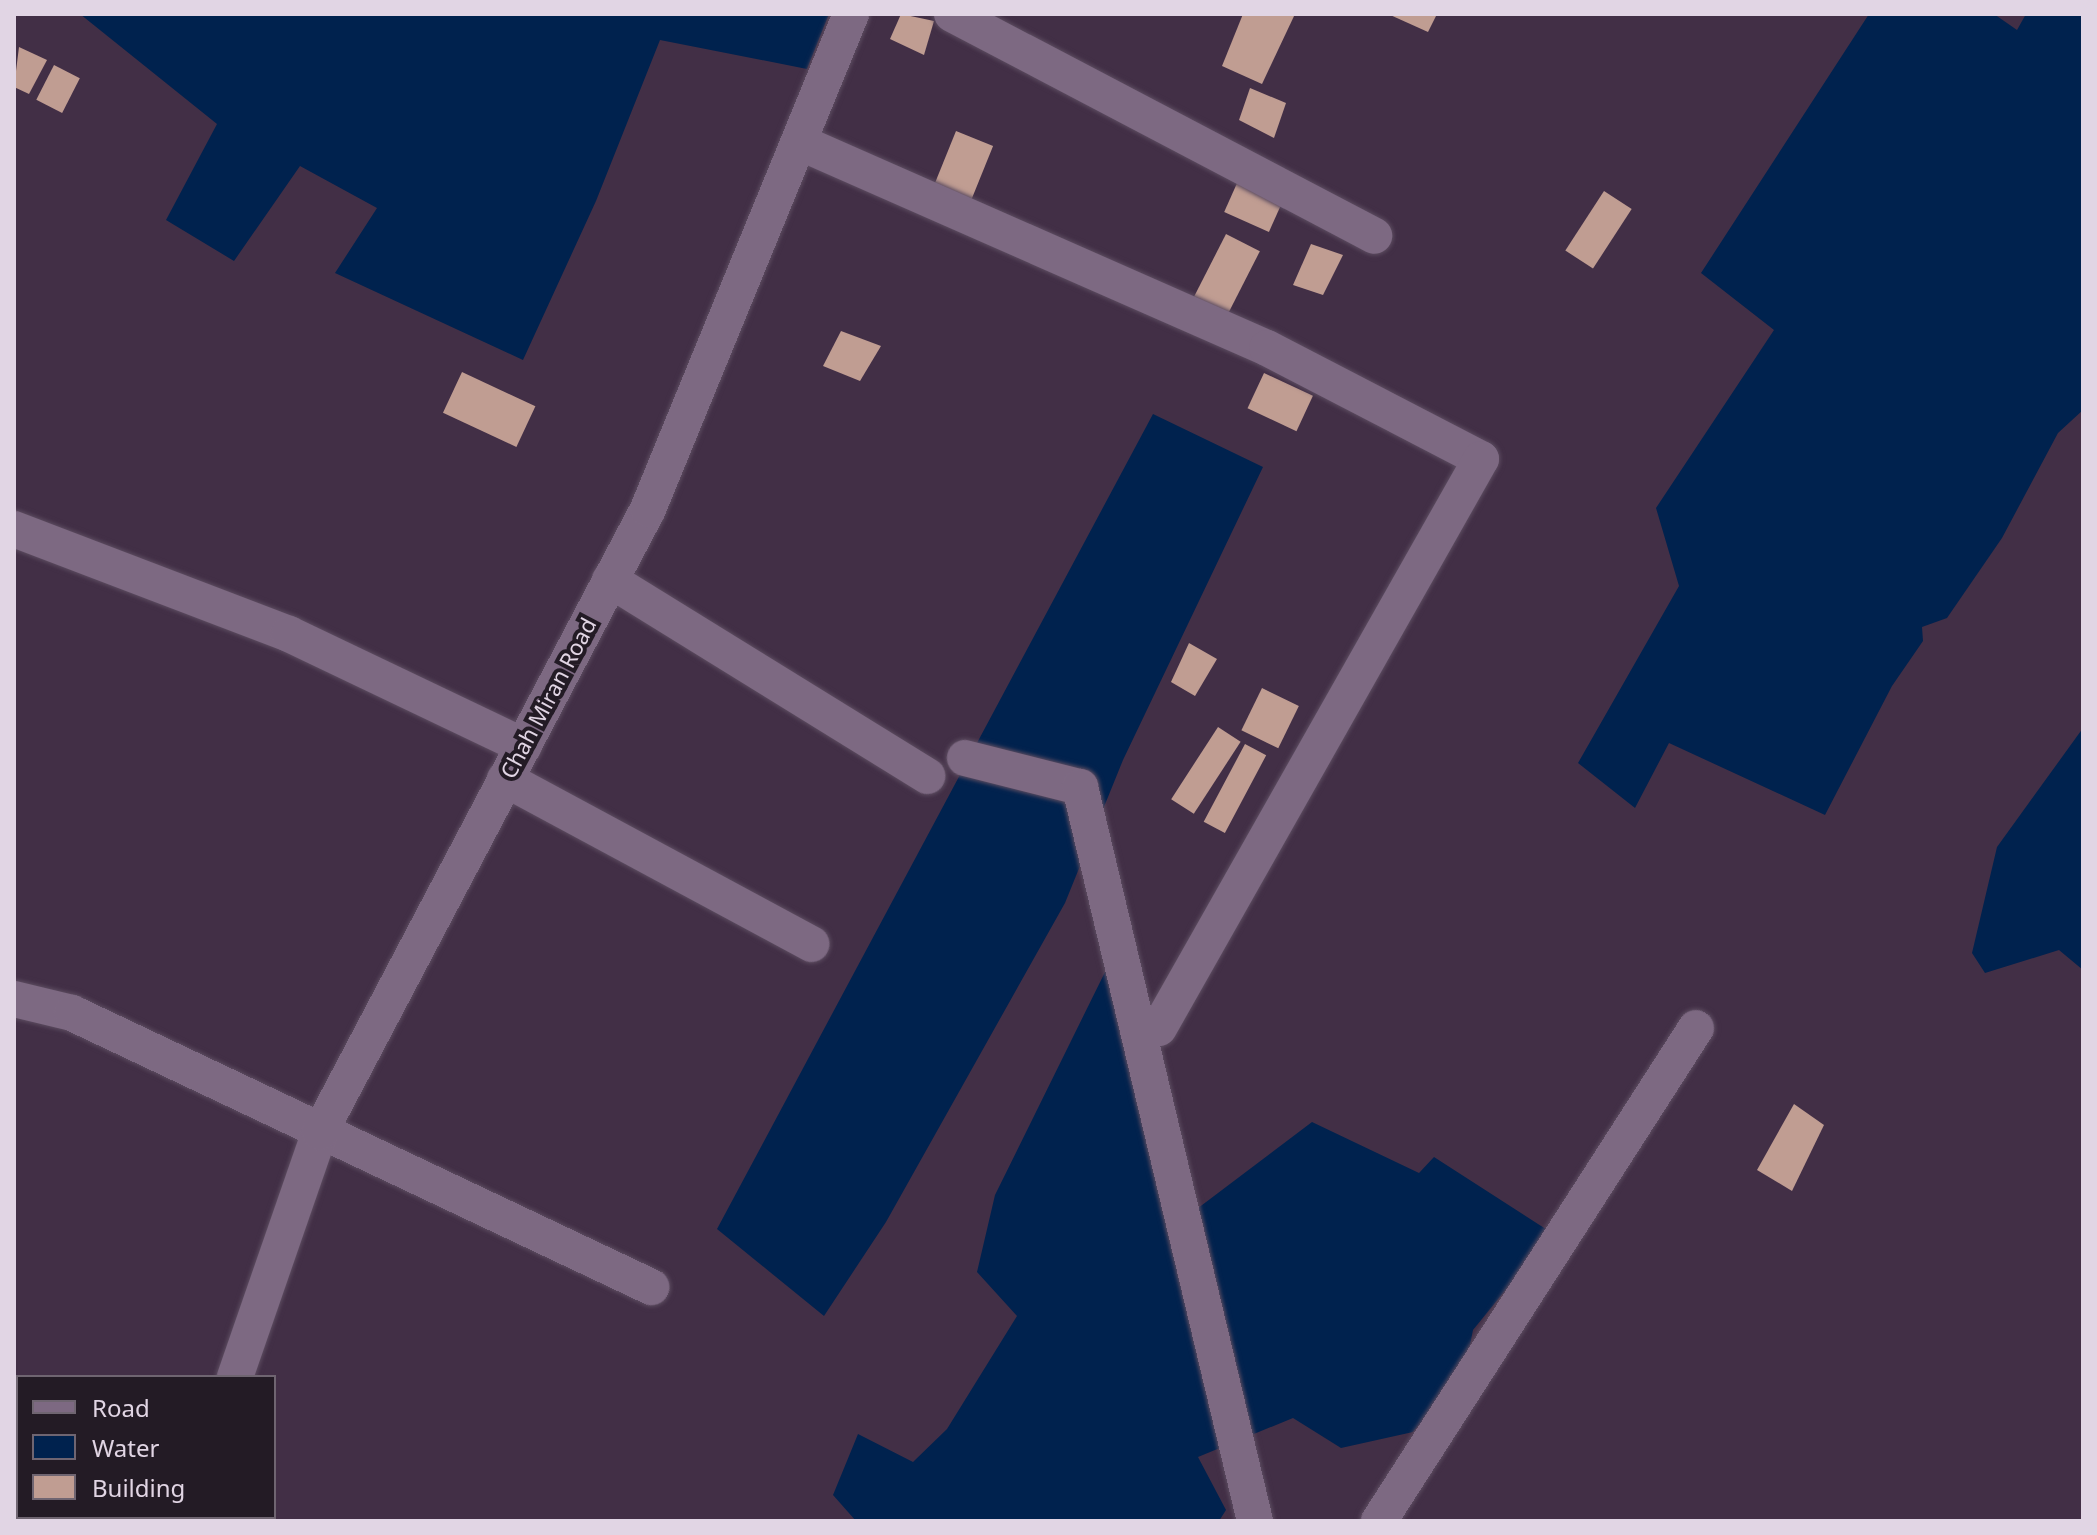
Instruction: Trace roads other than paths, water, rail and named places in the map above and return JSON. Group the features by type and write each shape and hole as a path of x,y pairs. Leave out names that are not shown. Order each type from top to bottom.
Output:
{"street":[{"name":"Chah Miran Road","path":"236,1375 320,1132 524,746 665,469 851,14"},
{"path":"952,14 1374,236"},
{"path":"799,142 1267,348 1481,459 1159,1028"},
{"path":"14,529 289,634 524,746"},
{"path":"610,580 927,776"},
{"path":"965,758 1080,787 1255,1521"},
{"path":"505,779 811,944"},
{"path":"14,999 72,1013 651,1287"},
{"path":"1379,1521 1696,1028"}],"water":[{"path":"80,14 829,14 807,69 660,40 596,201 523,360 335,273 377,208 300,166 234,261 166,220 217,124"},
{"path":"1869,14 1994,14 2017,30 2026,14 2083,14 2083,410 2058,433 2002,538 1947,618 1922,627 1923,641 1892,686 1825,815 1669,743 1635,808 1578,763 1679,586 1656,508 1774,330 1701,273"},
{"path":"1153,414 1263,467 1123,760 1065,903 886,1222 824,1316 717,1229"},
{"path":"2083,728 2083,970 2059,950 1985,973 1972,953 1997,847"},
{"path":"1108,966 1173,1227 1312,1122 1419,1173 1434,1157 1552,1233 1473,1330 1465,1370 1413,1432 1341,1448 1293,1418 1198,1457 1226,1510 1219,1521 856,1521 833,1495 858,1434 913,1462 947,1429 1017,1316 977,1272 995,1195"}]}
